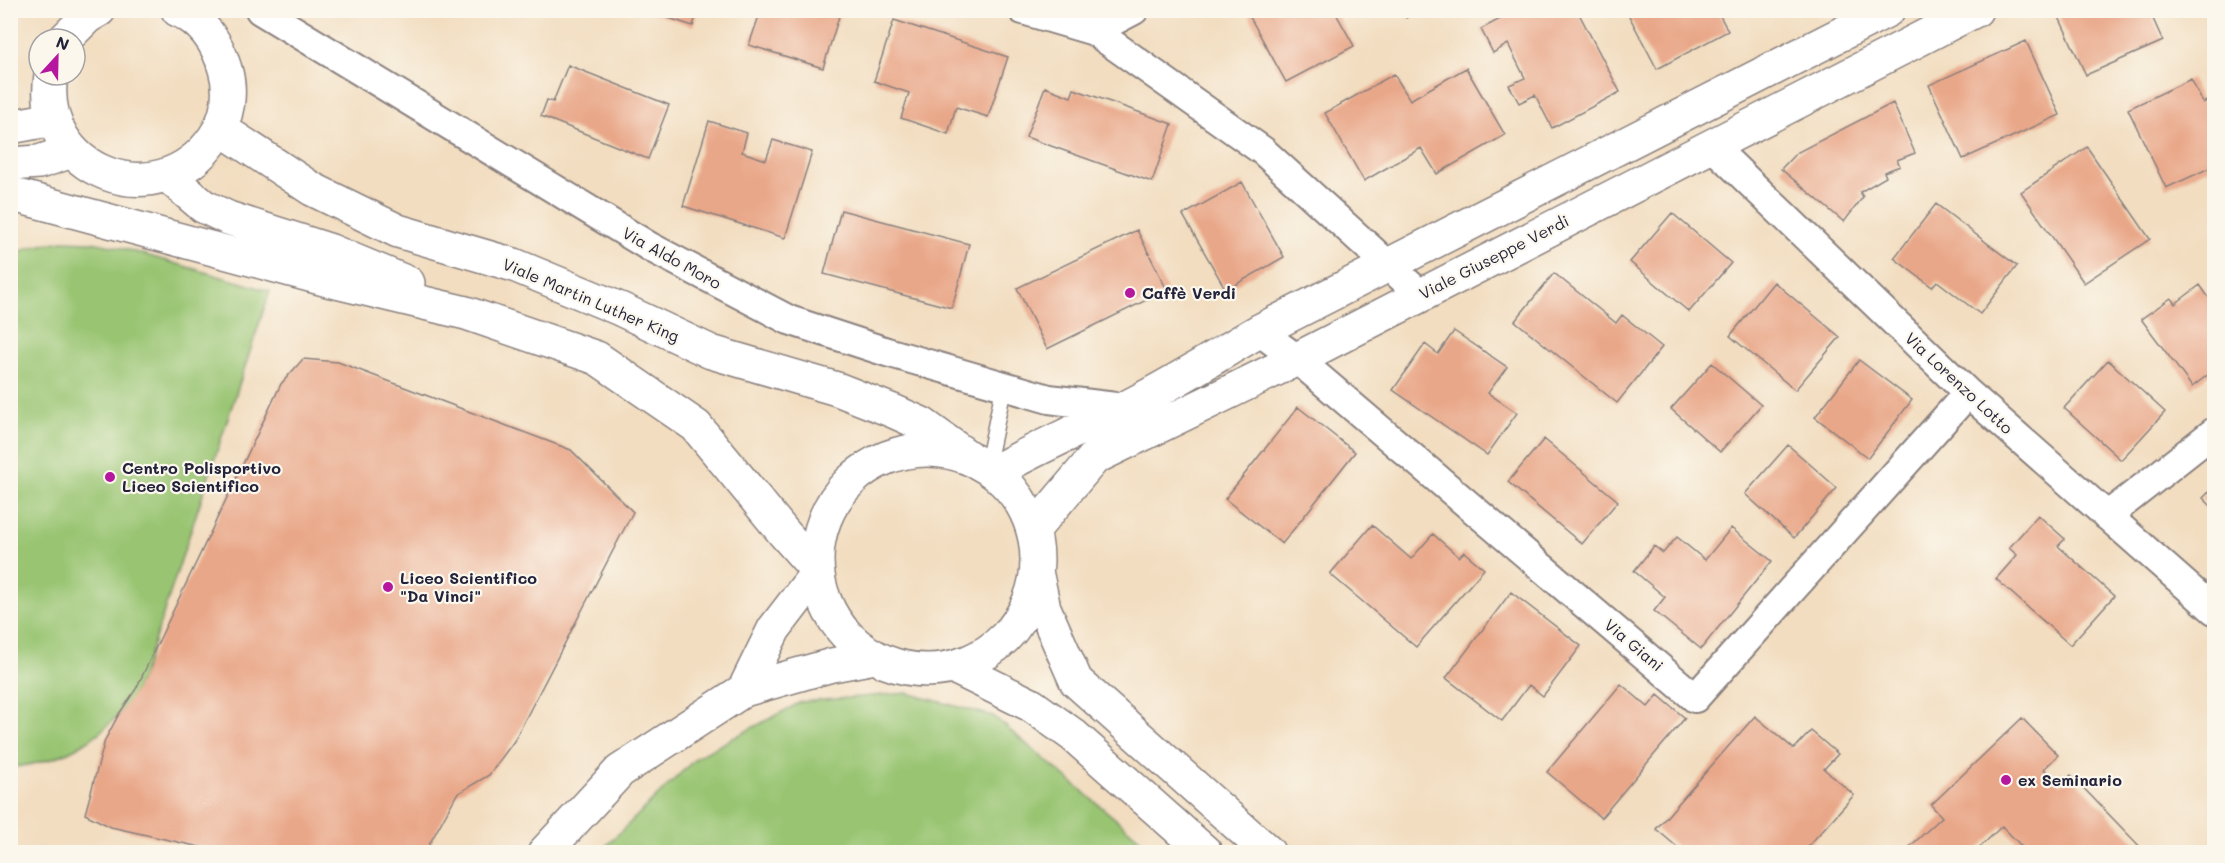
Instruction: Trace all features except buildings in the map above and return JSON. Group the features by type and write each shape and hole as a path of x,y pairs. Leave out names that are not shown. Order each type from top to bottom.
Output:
{"street":[{"path":"77,27 99,10"},
{"name":"Via Aldo Moro","path":"260,10 640,241 789,320 887,352 1049,399 1124,408"},
{"path":"1023,10 1094,31 1263,151 1421,295"},
{"path":"1094,31 1134,10"},
{"path":"983,465 1033,449 1124,408 1259,331 1888,10"},
{"name":"Viale Giuseppe Verdi","path":"1034,529 1094,458 1297,359 1976,10"},
{"path":"50,87 53,119 61,136 72,151 95,169 123,179 152,179 168,176 180,170 204,153 220,129 228,104 228,77 220,52 206,30 182,12"},
{"path":"10,127 53,119"},
{"name":"Viale Martin Luther King","path":"220,129 312,189 398,231 514,265 620,309 711,352 837,389 893,411 922,424 983,465"},
{"name":"Via Lorenzo Lotto","path":"1712,146 1968,393 2214,610"},
{"path":"10,164 39,162 72,151"},
{"path":"168,176 203,206 228,218 331,251 407,283 466,313"},
{"path":"10,194 332,281 466,313 597,358 696,426 817,571"},
{"name":"Via Giani","path":"1259,331 1297,359 1695,698 1968,393"},
{"path":"2107,516 2214,432"},
{"path":"931,449 983,465 1012,488 1025,507 1034,529 1038,552 1037,576 1028,607 1009,634 984,655 954,667 927,670 900,667 875,657 847,636 827,607 817,571 820,532 835,498 861,471 894,454 931,449"},
{"path":"744,690 774,629 817,571"},
{"path":"1037,576 1044,608 1076,681 1268,852"},
{"path":"545,852 620,771 744,690 832,665 875,657"},
{"path":"954,667 1030,705 1073,735 1205,852"}],"lane":[{"path":"983,465 1004,386"}],"green space":[{"name":"Centro Polisportivo Liceo Scientifico","path":"62,241 92,242 122,248 270,291 147,663 136,689 113,720 83,744 48,760 11,767 11,255 32,247"},
{"path":"907,693 993,716 1155,852 600,852 697,757 801,702"}],"place":[{"name":"Caffè Verdi","path":"1130,293"},
{"name":"Centro Polisportivo Liceo Scientifico","path":"110,477"},
{"name":"Liceo Scientifico \"Da Vinci\"","path":"388,587"},
{"name":"ex Seminario","path":"2006,780"}]}
